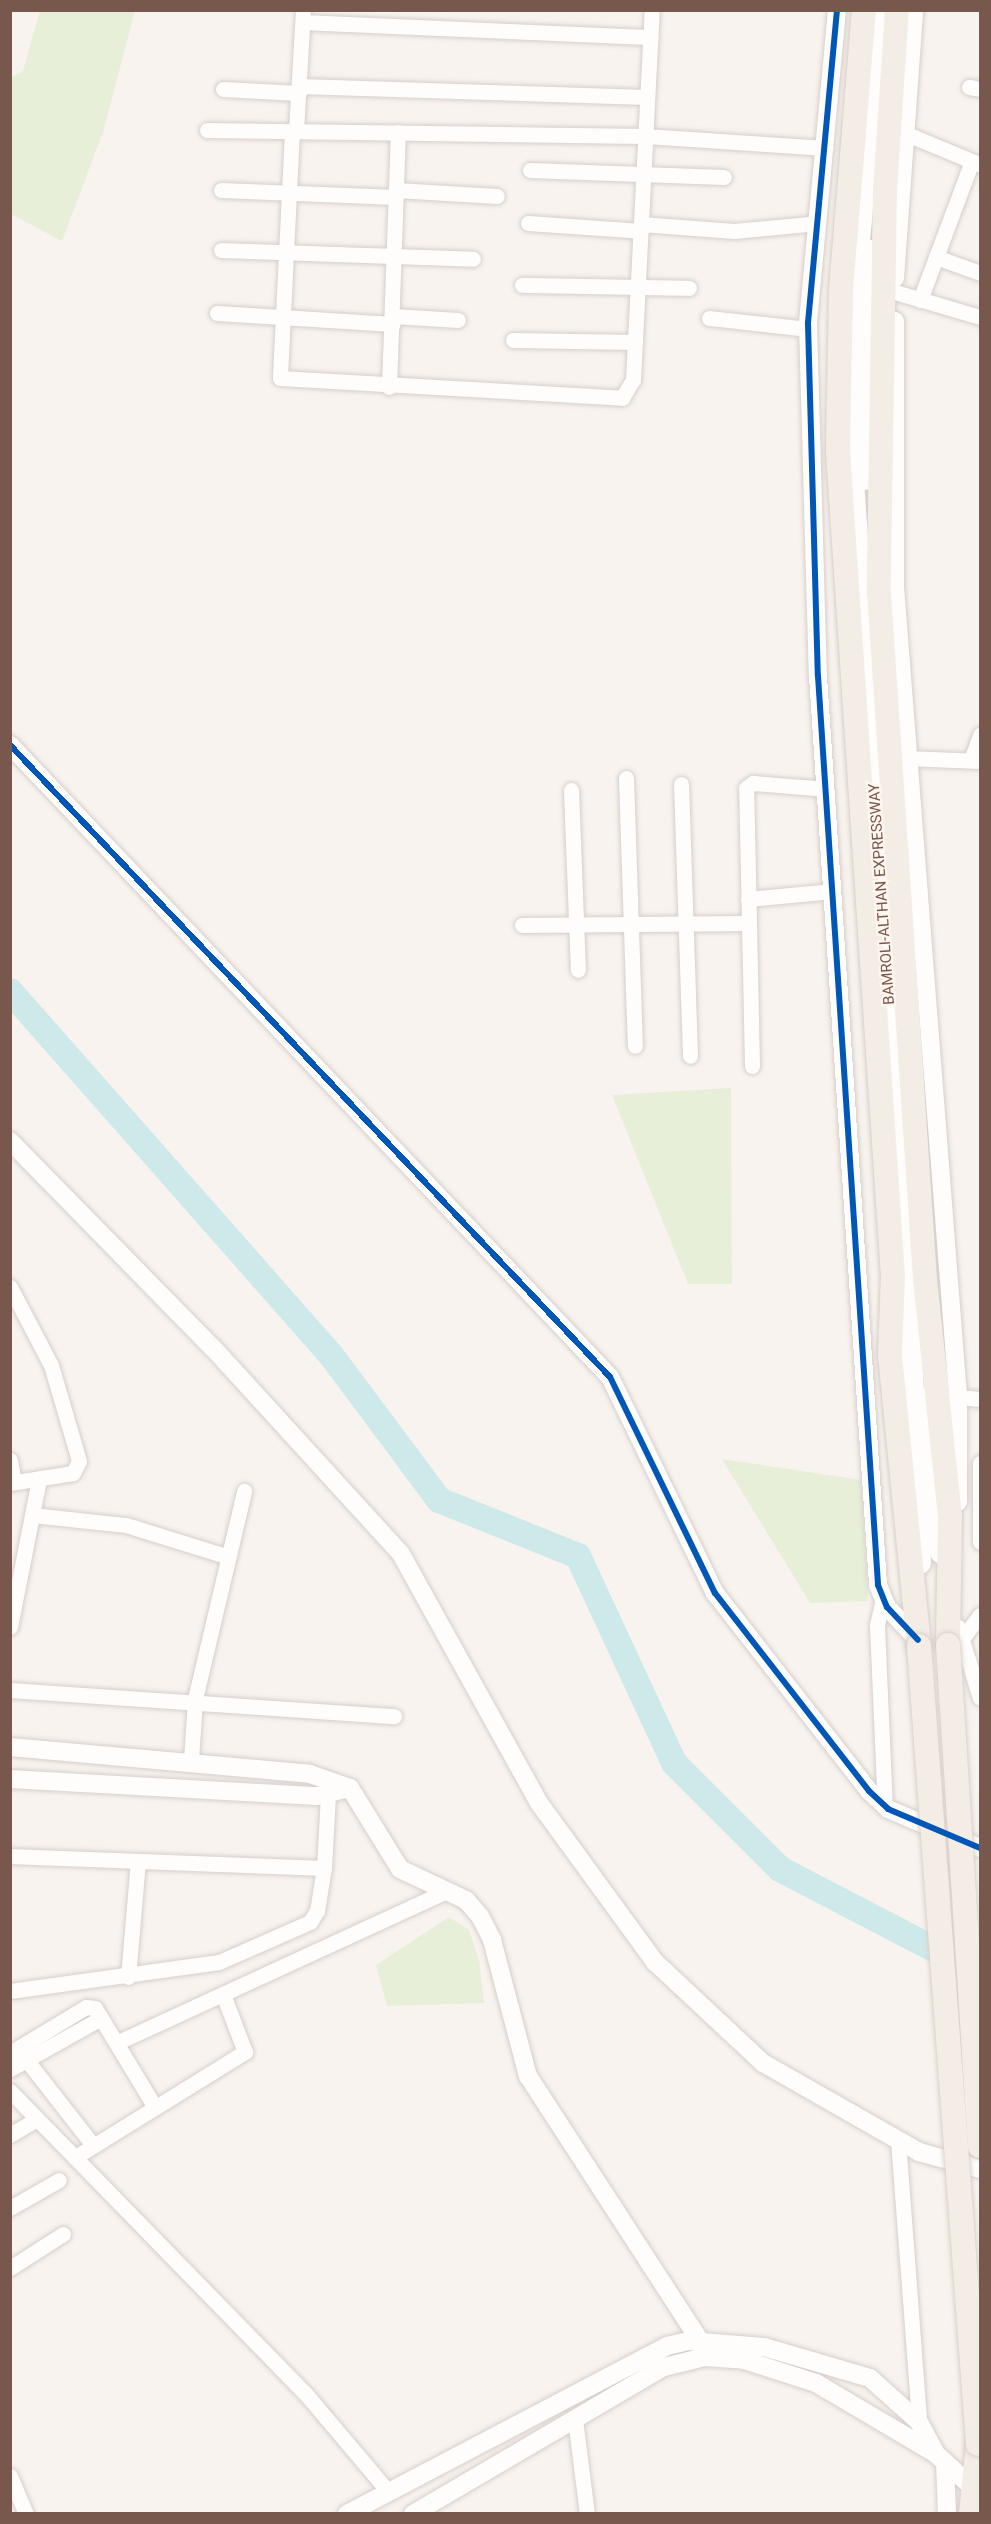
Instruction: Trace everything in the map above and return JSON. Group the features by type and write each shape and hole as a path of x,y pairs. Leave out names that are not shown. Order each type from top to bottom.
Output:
{"main road":[{"path":"864,10 841,291 838,451 893,1277 890,1356 918,1643 978,2444 970,2485 971,2514"},
{"path":"880,10 883,202 879,592 925,1278 950,1516 954,1638 981,2146"},
{"path":"883,202 897,10"},
{"name":"BAMROLI-ALTHAN EXPRESSWAY","path":"883,202 872,286 859,535 907,1252"},
{"path":"907,1252 920,1522 918,1643"},
{"path":"907,1252 954,1638"},
{"path":"918,1643 954,1638"}],"street":[{"path":"651,38 303,16 299,90 289,193 280,378 389,387 622,398 633,380 647,97 651,38 652,10"},
{"path":"837,10 808,329 826,789 883,1599 877,1626 885,1807"},
{"path":"914,10 902,132 883,202 895,292 895,587 906,758 958,1397 954,1638 981,1698"},
{"path":"223,89 647,97"},
{"path":"207,129 645,136 826,148"},
{"path":"389,387 398,132"},
{"path":"902,132 976,163 920,300"},
{"path":"531,170 724,177"},
{"path":"221,190 497,196"},
{"path":"528,223 734,231 818,223"},
{"path":"221,250 285,256 473,259"},
{"path":"936,257 981,273"},
{"path":"522,285 689,288"},
{"path":"895,292 981,317"},
{"path":"217,313 284,318 458,320"},
{"path":"709,318 808,329"},
{"path":"513,340 635,342"},
{"path":"906,758 976,761 981,735"},
{"path":"10,745 610,1377 715,1593 885,1807 981,1848"},
{"path":"626,778 635,1046"},
{"path":"752,1066 746,788 753,783 826,789"},
{"path":"681,784 690,1056"},
{"path":"571,790 578,970"},
{"path":"748,899 833,891"},
{"path":"522,925 748,923"},
{"path":"10,1141 214,1349 401,1554 539,1803 644,1951 749,2051 897,2140 930,2156 981,2169"},
{"path":"10,1287 51,1365 79,1461 73,1473 12,1483 10,1460"},
{"path":"958,1397 981,1399"},
{"path":"981,1463 981,1542"},
{"path":"10,1627 39,1479"},
{"path":"191,1760 195,1699 226,1556 244,1491"},
{"path":"32,1515 126,1525 226,1556"},
{"path":"883,1599 918,1643"},
{"path":"954,1638 981,1615"},
{"path":"10,1690 195,1699 394,1716"},
{"path":"10,1747 191,1760 310,1774 350,1788 400,1869 465,1900 488,1927 533,2086 700,2341"},
{"path":"10,1779 328,1795 350,1788"},
{"path":"10,1991 128,1977 219,1962 310,1923 317,1911 324,1868 328,1795"},
{"path":"10,1856 324,1868"},
{"path":"128,1977 138,1861"},
{"path":"116,2043 447,1891"},
{"path":"76,2156 153,2104 245,2052 224,1994"},
{"path":"10,2069 18,2054 86,2007 95,2008 153,2104"},
{"path":"18,2054 92,2144"},
{"path":"10,2091 35,2120 76,2156 305,2393 387,2490"},
{"path":"10,2135 35,2120"},
{"path":"897,2140 919,2422"},
{"path":"10,2208 59,2180"},
{"path":"10,2268 63,2234"},
{"path":"347,2514 387,2490 667,2346 700,2341 764,2347 843,2367 870,2378 919,2422 940,2458 947,2514"},
{"path":"421,2511 575,2419 682,2360 744,2360 846,2397 940,2458 970,2485"},
{"path":"575,2419 587,2514"},
{"path":"10,2476 26,2514"}],"green space":[{"path":"40,11 135,11 103,132 62,241 11,214 11,77 23,71"},
{"path":"731,1088 732,1284 688,1284 612,1095"},
{"path":"722,1459 861,1480 868,1601 810,1603"},
{"path":"449,1917 469,1930 479,1960 484,2003 387,2006 376,1965"}],"waterway":[{"path":"10,991 331,1355 439,1500 578,1556 674,1763 780,1869 980,1973"}],"cycle path":[{"path":"837,10 808,324 818,676 878,1585 887,1607 918,1640"},
{"path":"10,745 610,1377 715,1593 869,1791 888,1809 980,1848"}]}
